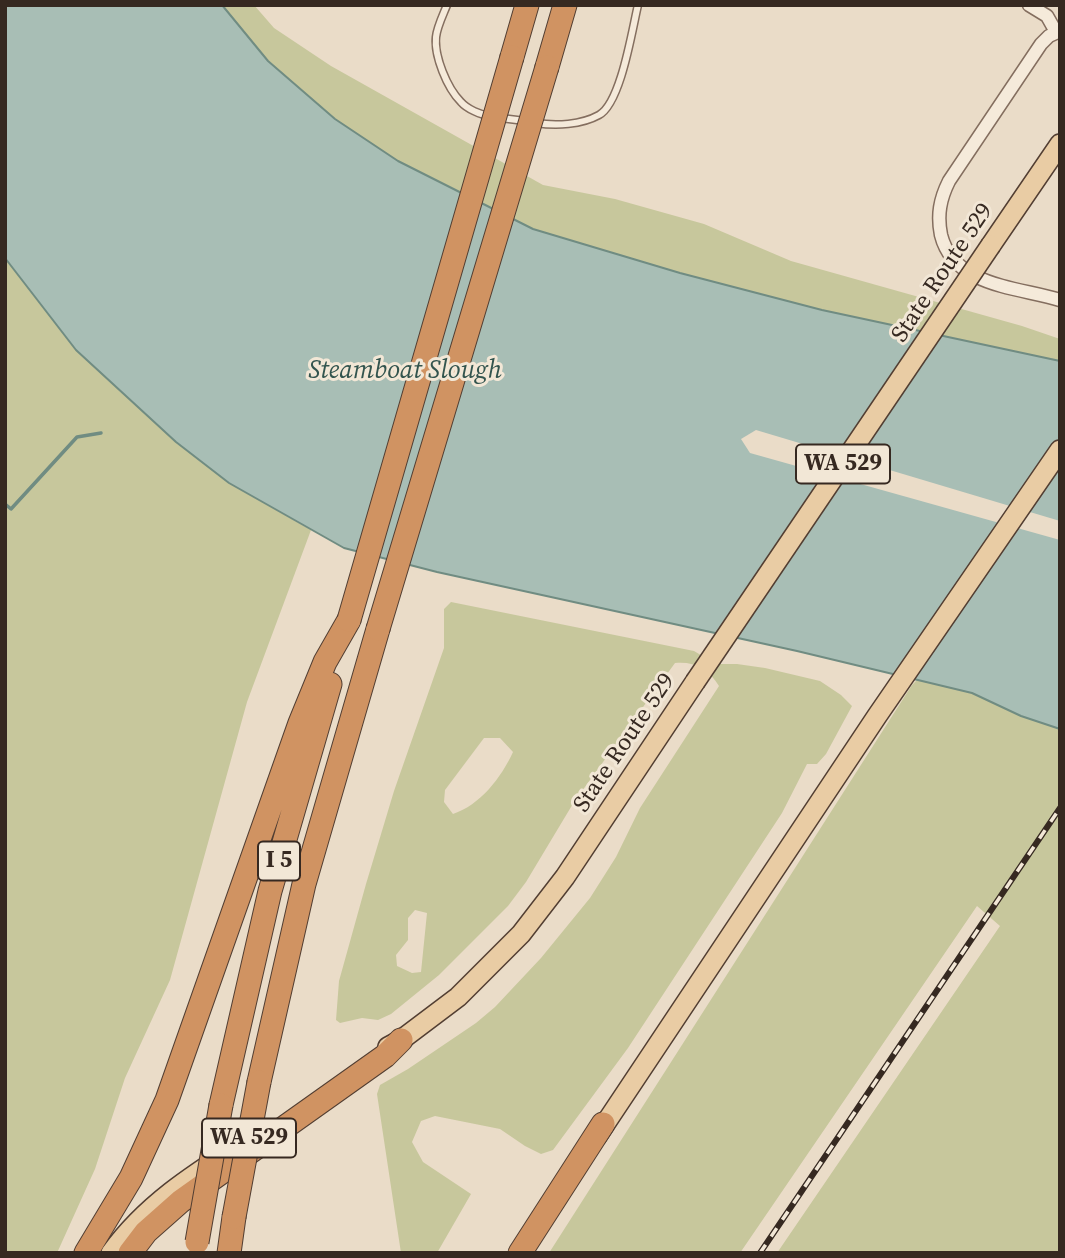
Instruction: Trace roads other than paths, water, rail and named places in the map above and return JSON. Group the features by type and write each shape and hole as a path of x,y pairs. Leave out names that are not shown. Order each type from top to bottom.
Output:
{"highway":[{"name":"I 5","path":"197,1247 221,1105 270,891 527,5"},
{"name":"I 5","path":"229,1253 259,1082 304,884 565,5"},
{"path":"86,1253 149,1142 186,1049 300,723 325,662 349,621"},
{"path":"130,1253 151,1226 181,1201 385,1056 401,1040"},
{"path":"520,1253 603,1124"},
{"path":"234,1217 236,1253"}],"main road":[{"name":"State Route 529","path":"111,1253 143,1215 174,1188 381,1049 401,1040 458,997 521,934 565,877 1060,144"},
{"path":"531,1253 579,1172 603,1124 877,716 1060,450"}],"street":[{"path":"1029,5 1047,16 1058,32 1041,44 949,181 939,208 939,222 943,243 966,272 995,284 1060,300"}],"lane":[{"path":"446,5 436,37 439,62 445,78 461,104 483,115 549,125 575,123 601,114 617,91 638,5"}],"water":[{"name":"Steamboat Slough","path":"5,5 222,5 268,61 335,119 398,161 533,229 680,273 822,310 1060,361 1060,729 1021,716 972,693 797,651 437,572 344,548 229,483 176,442 76,350 5,258"}],"waterway":[{"path":"5,504 11,509 77,437 101,433"}],"railway":[{"path":"760,1253 1060,808"}]}
